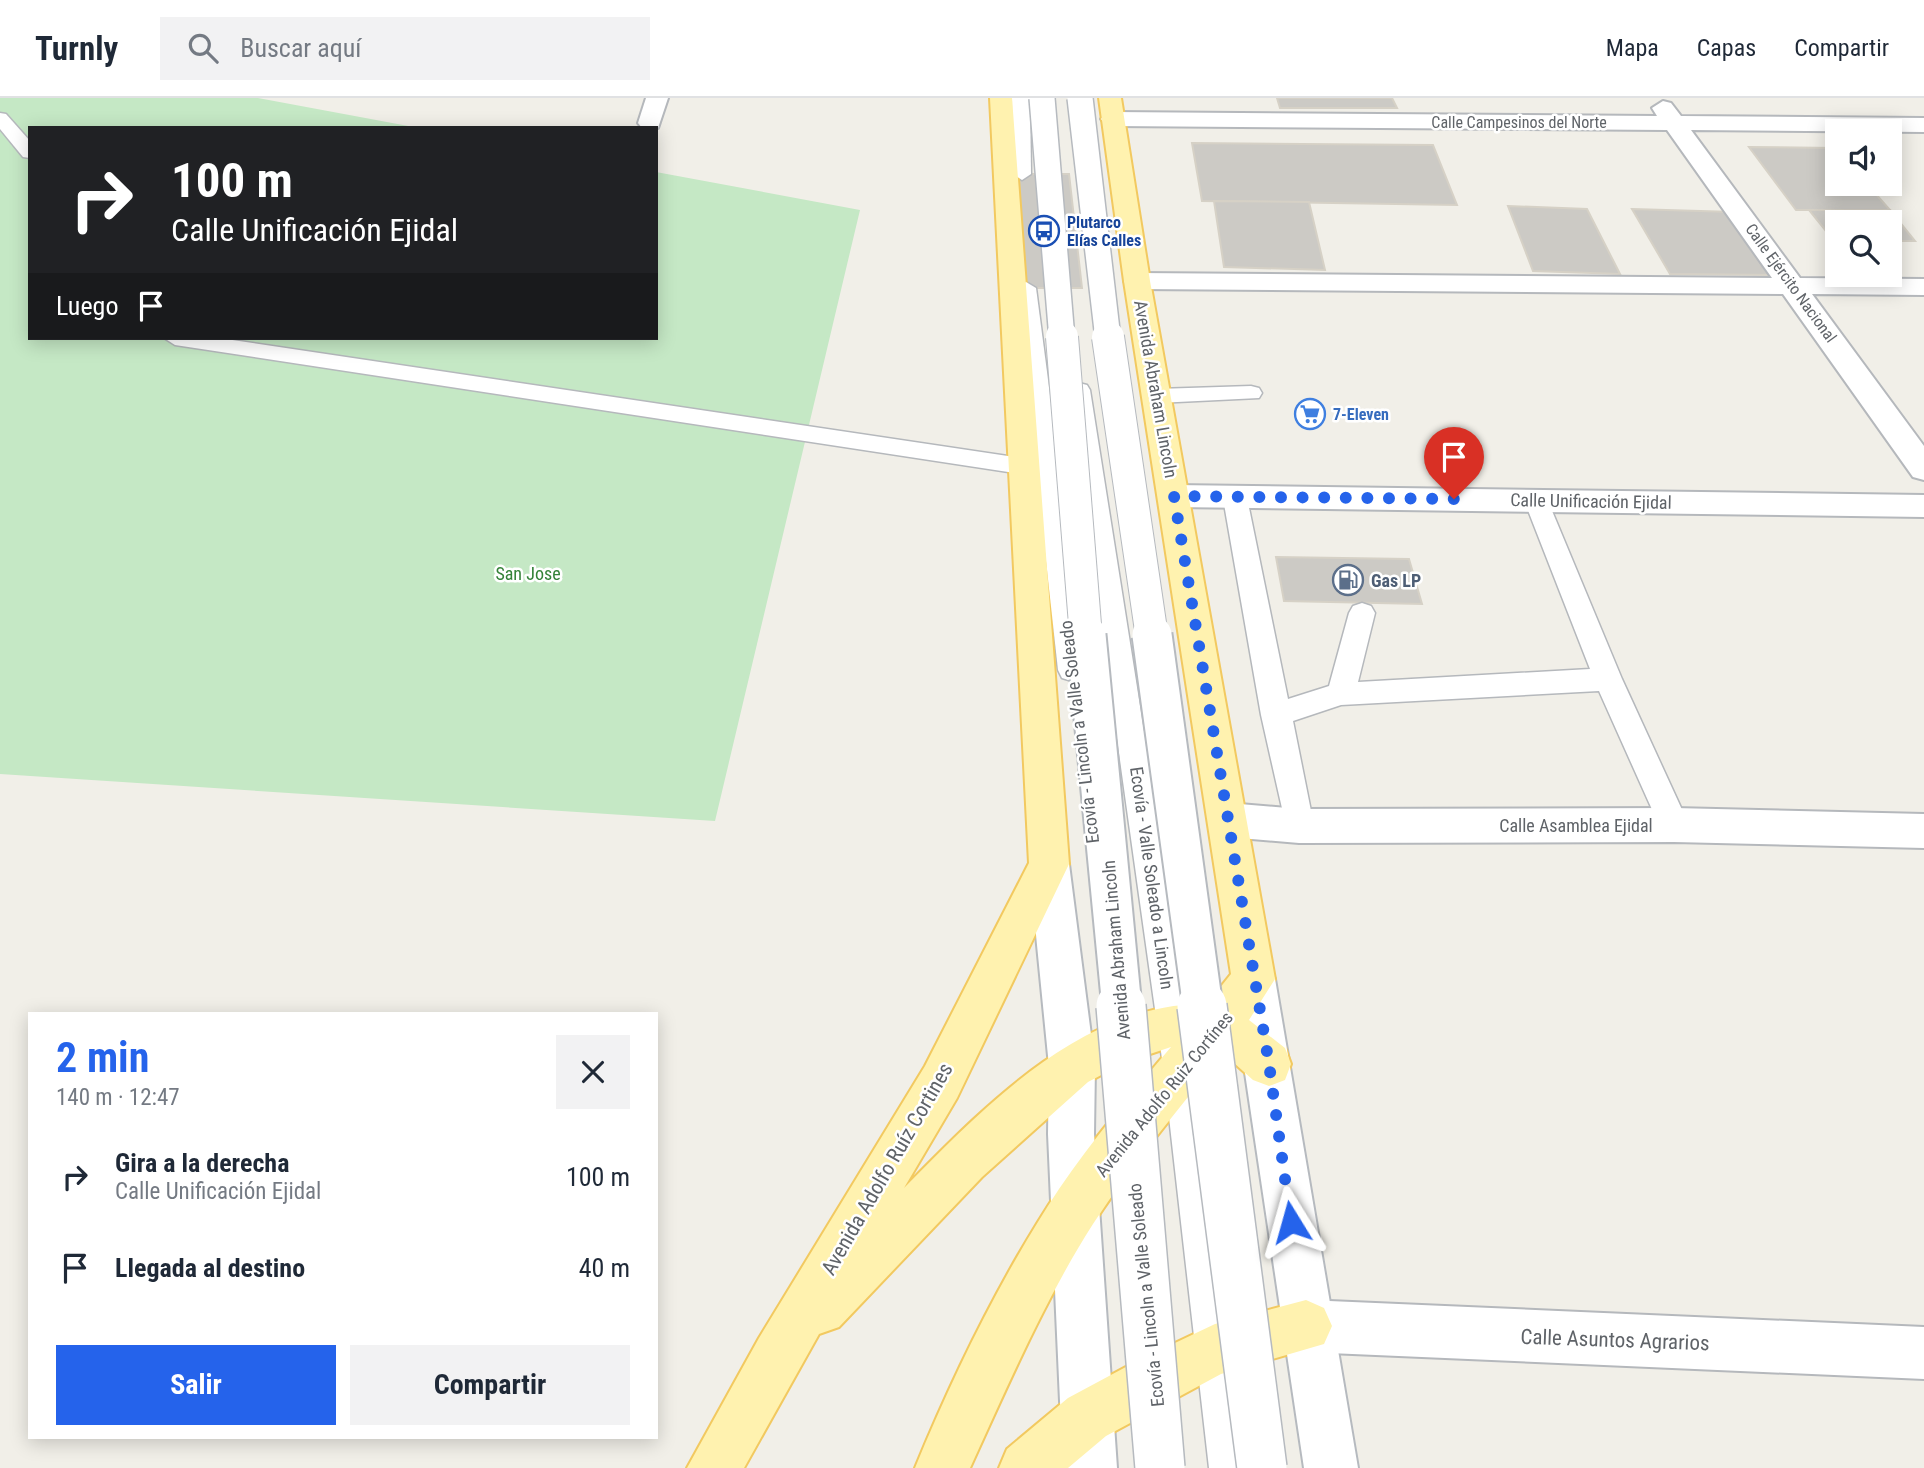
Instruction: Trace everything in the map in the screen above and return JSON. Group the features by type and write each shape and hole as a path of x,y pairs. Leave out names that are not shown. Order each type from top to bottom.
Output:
{"main road":[{"path":"1001,98 1049,864"},
{"name":"Avenida Abraham Lincoln","path":"1112,108 1137,281 1253,979"},
{"name":"Avenida Adolfo Ruíz Cortines","path":"714,1468 777,1356 941,1082 1049,864"},
{"name":"Avenida Adolfo Ruiz Cortínes","path":"1075,1208 1128,1133 1181,1073 1253,979"},
{"path":"777,1356 965,1160 1072,1066 1117,1043 1174,1025 1219,1026 1247,1043 1269,1064"},
{"path":"942,1468 1008,1331 1075,1208"},
{"path":"1026,1468 1087,1417 1155,1379 1215,1350 1306,1326"}],"street":[{"path":"650,123 657,98"},
{"name":"Avenida Abraham Lincoln","path":"1042,98 1084,611 1138,1180 1160,1468"},
{"path":"1080,98 1108,337 1172,770 1262,1468"},
{"path":"1399,98 1410,122"},
{"name":"Calle Ejército Nacional","path":"1656,98 1794,285 1924,470"},
{"name":"Calle Campesinos del Norte","path":"1112,108 1410,122 1924,125"},
{"path":"1137,281 1924,287"},
{"name":"Calle Unificación Ejidal","path":"1174,496 1924,506"},
{"name":"Calle Asamblea Ejidal","path":"1228,820 1299,826 1674,825 1924,831"},
{"path":"1049,864 1072,1066 1075,1208 1090,1468"},
{"name":"Avenida Abraham Lincoln","path":"1253,979 1269,1064 1306,1326 1331,1468"},
{"name":"Calle Asuntos Agrarios","path":"1306,1326 1924,1353"}],"lane":[{"path":"1021,98 1022,174"},
{"path":"1049,98 1053,174"},
{"path":"0,118 28,151"},
{"name":"Ecovía - Lincoln a Valle Soleado","path":"1026,288 1166,1468"},
{"name":"Ecovía - Valle Soleado a Lincoln","path":"1064,288 1181,1073 1230,1468"},
{"path":"188,340 1022,466"},
{"path":"1157,396 1251,393"},
{"path":"1235,498 1275,715 1299,826"},
{"path":"1536,500 1608,679 1674,825"},
{"path":"1341,694 1351,645 1362,613"},
{"path":"1275,715 1341,694 1608,679"}],"green space":[{"name":"San Jose","path":"0,98 258,98 408,126 28,126 28,340 658,340 658,172 860,210 715,821 0,774"}],"building":[{"path":"1277,98 1392,98 1397,108 1280,108"},
{"path":"1192,143 1433,145 1457,205 1202,201"},
{"path":"1749,147 1825,148 1825,196 1878,196 1890,210 1825,210 1796,210"},
{"name":"Plutarco Elías Calles","path":"1008,174 1069,174 1082,288 1015,288"},
{"path":"1214,201 1309,202 1325,270 1224,267"},
{"path":"1508,206 1587,209 1620,274 1533,271"},
{"path":"1632,209 1734,212 1775,275 1670,274"},
{"path":"1809,210 1825,210 1825,230"},
{"path":"1902,225 1915,241 1902,241"},
{"name":"Gas LP","path":"1276,557 1409,559 1422,604 1284,601"}],"place":[{"name":"Plutarco Elías Calles","path":"1044,231"},
{"name":"7-Eleven","path":"1310,414"},
{"name":"Gas LP","path":"1348,580"}],"route":[{"path":"1291,1222 1269,1064 1174,496 1454,499"}]}
